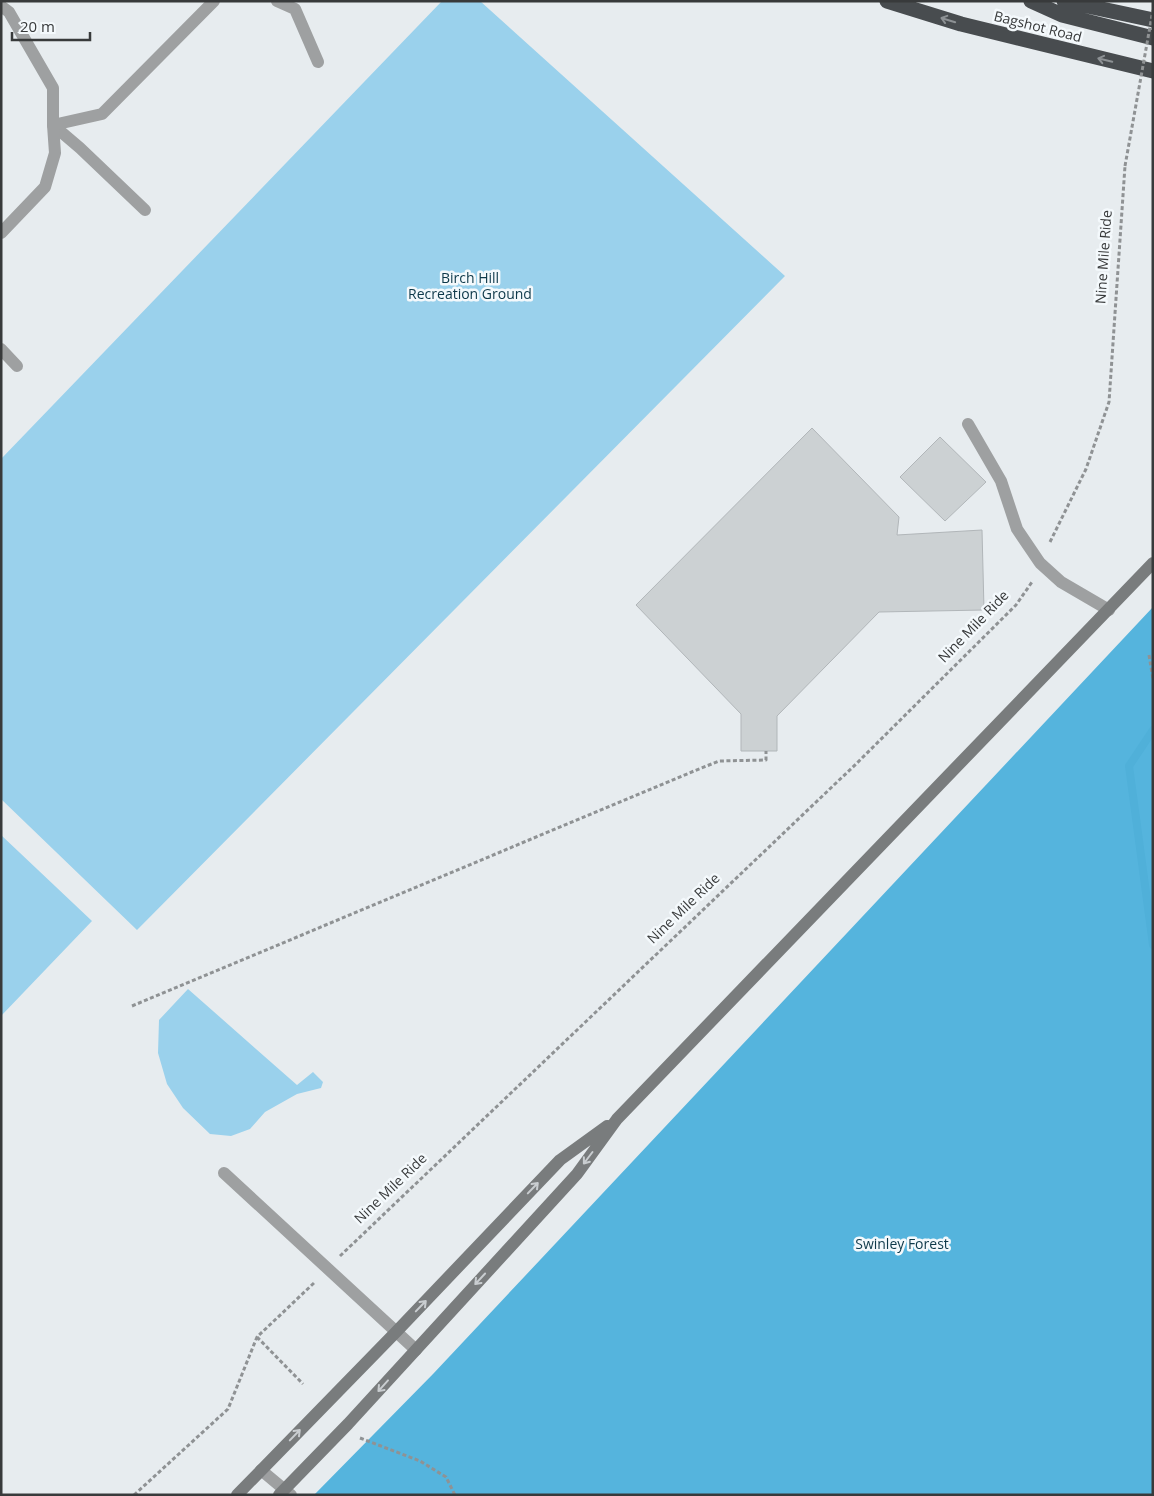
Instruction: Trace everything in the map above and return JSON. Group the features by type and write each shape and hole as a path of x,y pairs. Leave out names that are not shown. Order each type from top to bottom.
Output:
{"highway":[{"name":"Bagshot Road","path":"887,1 962,24 1153,71"},
{"path":"1031,1 1062,15 1153,38"},
{"path":"1064,1 1153,20"}],"main road":[{"path":"285,1493 577,1174 617,1119 1153,563"},
{"path":"237,1495 560,1160 617,1119"}],"street":[{"path":"53,125 102,114 214,1"},
{"path":"277,1 295,10 318,62"},
{"path":"1,6 9,12 53,88 55,153 45,187 1,233"},
{"path":"53,125 145,210"},
{"path":"1,348 17,366"},
{"path":"968,424 1001,481 1018,529 1040,563 1061,582 1109,610"},
{"path":"224,1173 416,1350"},
{"path":"261,1470 285,1493"}],"path":[{"name":"Nine Mile Ride","path":"1048,547 1086,469 1109,402 1124,166 1153,10"},
{"name":"Nine Mile Ride","path":"346,1251 856,764 1016,605 1033,580"},
{"path":"1148,655 1153,679"},
{"path":"132,1006 719,761 766,760 766,751"},
{"path":"134,1495 228,1409 257,1337 311,1286"},
{"path":"257,1337 303,1384"},
{"path":"360,1438 420,1461 446,1477 455,1495"}],"green space":[{"name":"Birch Hill Recreation Ground","path":"442,1 480,1 785,276 137,930 1,799 1,459"},
{"name":"Swinley Forest","path":"1153,607 1153,1495 314,1495 433,1374"},
{"path":"1,835 92,921 1,1016"},
{"path":"188,989 297,1085 313,1072 323,1082 321,1088 297,1094 265,1112 250,1129 231,1136 210,1134 183,1108 167,1084 158,1053 159,1020"}],"building":[{"path":"812,428 899,517 897,535 982,530 984,610 879,612 777,716 777,751 741,751 741,714 636,605"},
{"path":"940,437 986,482 945,521 900,477"}],"waterway":[{"path":"1153,730 1129,766 1153,945"}]}
